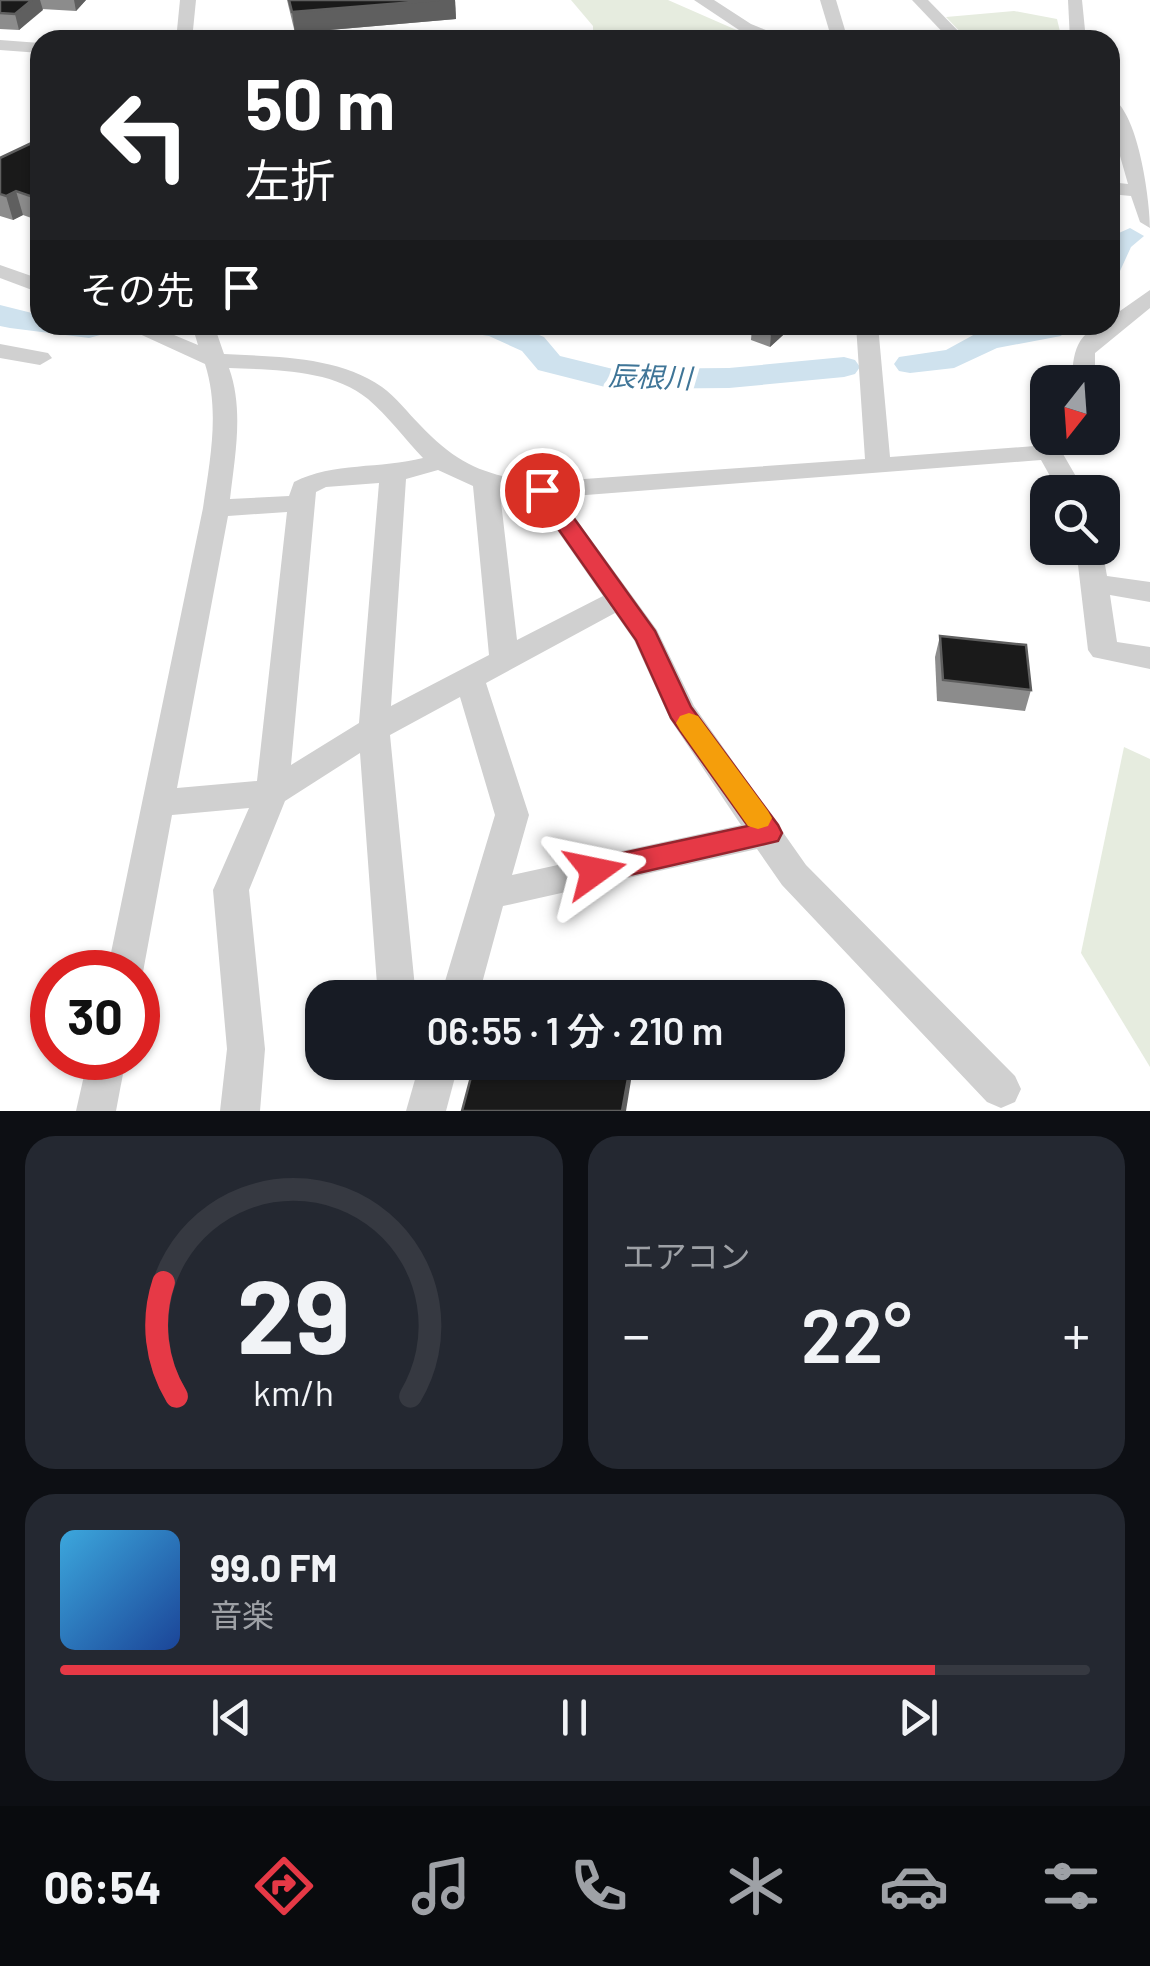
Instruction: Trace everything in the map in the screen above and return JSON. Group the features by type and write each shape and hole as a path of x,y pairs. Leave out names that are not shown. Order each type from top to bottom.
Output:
{"street":[{"path":"185,30 188,0"},
{"path":"702,0 733,6 745,27 754,30"},
{"path":"828,0 837,30"},
{"path":"920,0 949,30"},
{"path":"1075,0 1077,30"},
{"path":"0,46 30,48"},
{"path":"1120,120 1136,191 1150,222"},
{"path":"1120,189 1136,191"},
{"path":"0,293 20,279"},
{"path":"1120,322 1150,298"},
{"path":"155,335 216,360 284,364 344,376 375,393 440,462 486,482 542,490 1030,452"},
{"path":"130,950 216,508 225,389 207,335"},
{"path":"868,335 878,466"},
{"path":"1084,365 1084,350 1103,335"},
{"path":"0,351 40,358"},
{"path":"240,1111 246,1049 231,890 272,792 303,488 320,478 393,474 440,462"},
{"path":"393,474 374,729 395,980"},
{"path":"486,482 504,661"},
{"path":"542,490 647,637 680,712 794,875 1002,1089"},
{"path":"216,508 304,503"},
{"path":"1091,565 1103,650 1150,658"},
{"path":"1094,583 1150,592"},
{"path":"160,803 272,792 374,729 620,598"},
{"path":"465,980 512,816 470,680"},
{"path":"491,894 768,833"},
{"path":"96,1111 103,1080"},
{"path":"426,1111 435,1080"}],"shaded area":[{"path":"571,0 668,0 736,30 593,30"},
{"path":"1014,11 1057,19 1060,30 958,30 946,17"},
{"path":"1124,747 1150,759 1150,1067 1081,953"}],"building":[{"path":"0,0 32,0 15,14 0,13"},
{"path":"289,0 439,0 292,12"},
{"path":"30,144 30,196 16,191 6,196 0,194 0,158"},
{"path":"940,636 1026,645 1031,690 943,680"},
{"path":"470,1080 628,1080 622,1111 462,1111"}],"waterway":[{"name":"辰根川","path":"1120,242 1130,236"},
{"name":"辰根川","path":"0,314 30,322"},
{"name":"辰根川","path":"512,335 533,344 549,363 613,379 729,378 844,367"},
{"name":"辰根川","path":"910,364 954,359 988,340 1019,335"}],"slow traffic":[{"path":"689,723 758,818"}],"route":[{"path":"542,490 647,637 680,712 768,833 595,871"}]}
